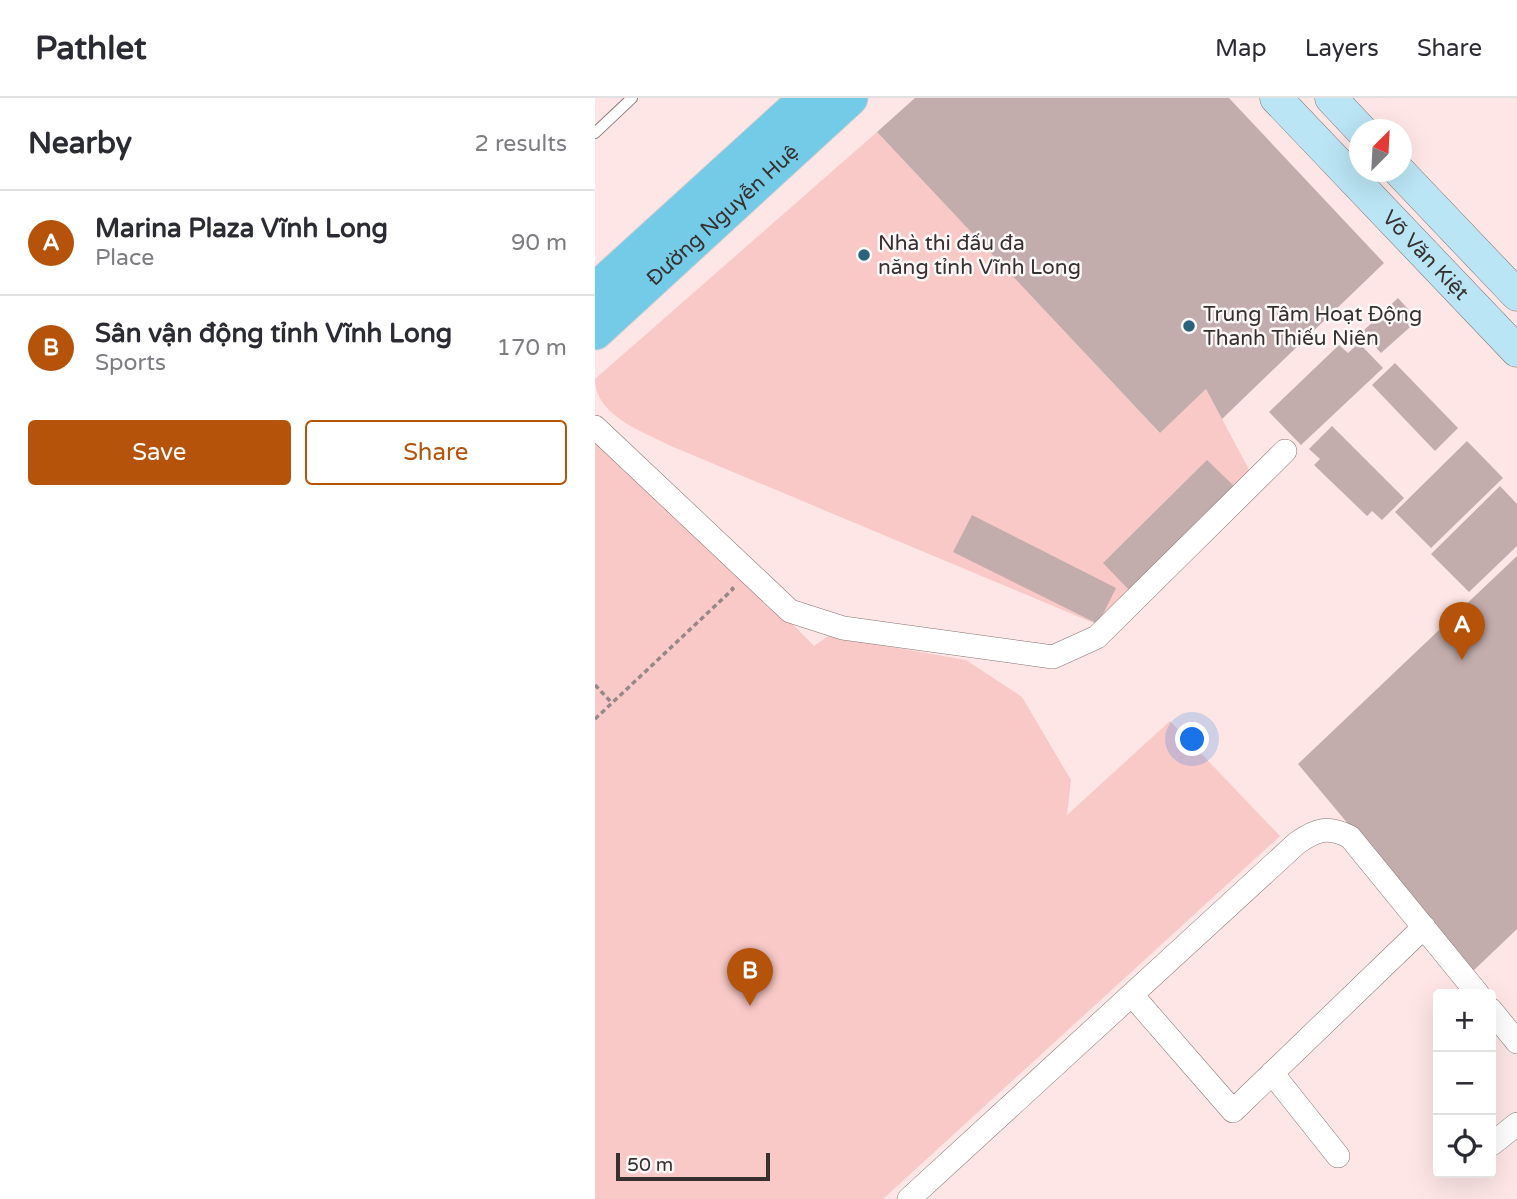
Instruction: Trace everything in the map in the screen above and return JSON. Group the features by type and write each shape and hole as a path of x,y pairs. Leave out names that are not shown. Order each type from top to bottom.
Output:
{"main road":[{"name":"Đường Nguyễn Huệ","path":"595,291 807,98"},
{"name":"Đường Nguyễn Huệ","path":"595,332 850,98"},
{"name":"Võ Văn Kiệt","path":"1276,98 1517,351"},
{"path":"1331,98 1351,119"},
{"name":"Võ Văn Kiệt","path":"1410,182 1517,295"}],"street":[{"path":"595,426 790,611 843,628 1053,657 1097,638 1285,451"},
{"path":"909,1199 1297,843 1315,830 1333,829 1350,837 1474,989"},
{"path":"1132,995 1233,1111 1424,927"},
{"path":"1496,1016 1517,1042"},
{"path":"1272,1073 1338,1156"},
{"path":"1496,1141 1517,1124"}],"lane":[{"path":"595,133 632,98"}],"path":[{"path":"595,719 733,589"},
{"path":"595,685 612,703"}],"shaded area":[{"name":"Nhà thi đấu đa năng tỉnh Vĩnh Long","path":"877,132 1160,433 1206,389 1253,477 1101,626 671,446 612,413 597,392 595,379"},
{"path":"595,423 814,646 828,636 966,660 1022,697 1071,780 1067,815 1170,721 1280,836 883,1199 595,1199"}],"building":[{"name":"Trung Tâm Hoạt Động Thanh Thiếu Niên","path":"915,98 1229,98 1384,263 1222,419 1206,389 1160,433 877,132"},
{"path":"1398,298 1418,320 1381,353 1362,332"},
{"path":"1359,343 1383,368 1301,445 1269,412 1339,345 1348,353"},
{"path":"1395,363 1458,428 1435,451 1372,385"},
{"path":"1332,426 1404,498 1382,520 1372,511 1367,516 1314,465 1320,459 1309,449"},
{"path":"1467,441 1503,478 1431,548 1395,512"},
{"path":"1207,460 1235,487 1130,591 1103,563"},
{"path":"1500,486 1517,504 1517,546 1469,592 1431,554"},
{"path":"972,515 1116,588 1098,624 953,552"},
{"path":"1517,556 1517,929 1472,972 1298,764"}],"place":[{"name":"Nhà thi đấu đa năng tỉnh Vĩnh Long","path":"864,255"},
{"name":"Trung Tâm Hoạt Động Thanh Thiếu Niên","path":"1189,326"},
{"name":"Marina Plaza Vĩnh Long","path":"1462,660"},
{"name":"Sân vận động tỉnh Vĩnh Long","path":"750,1006"}]}
